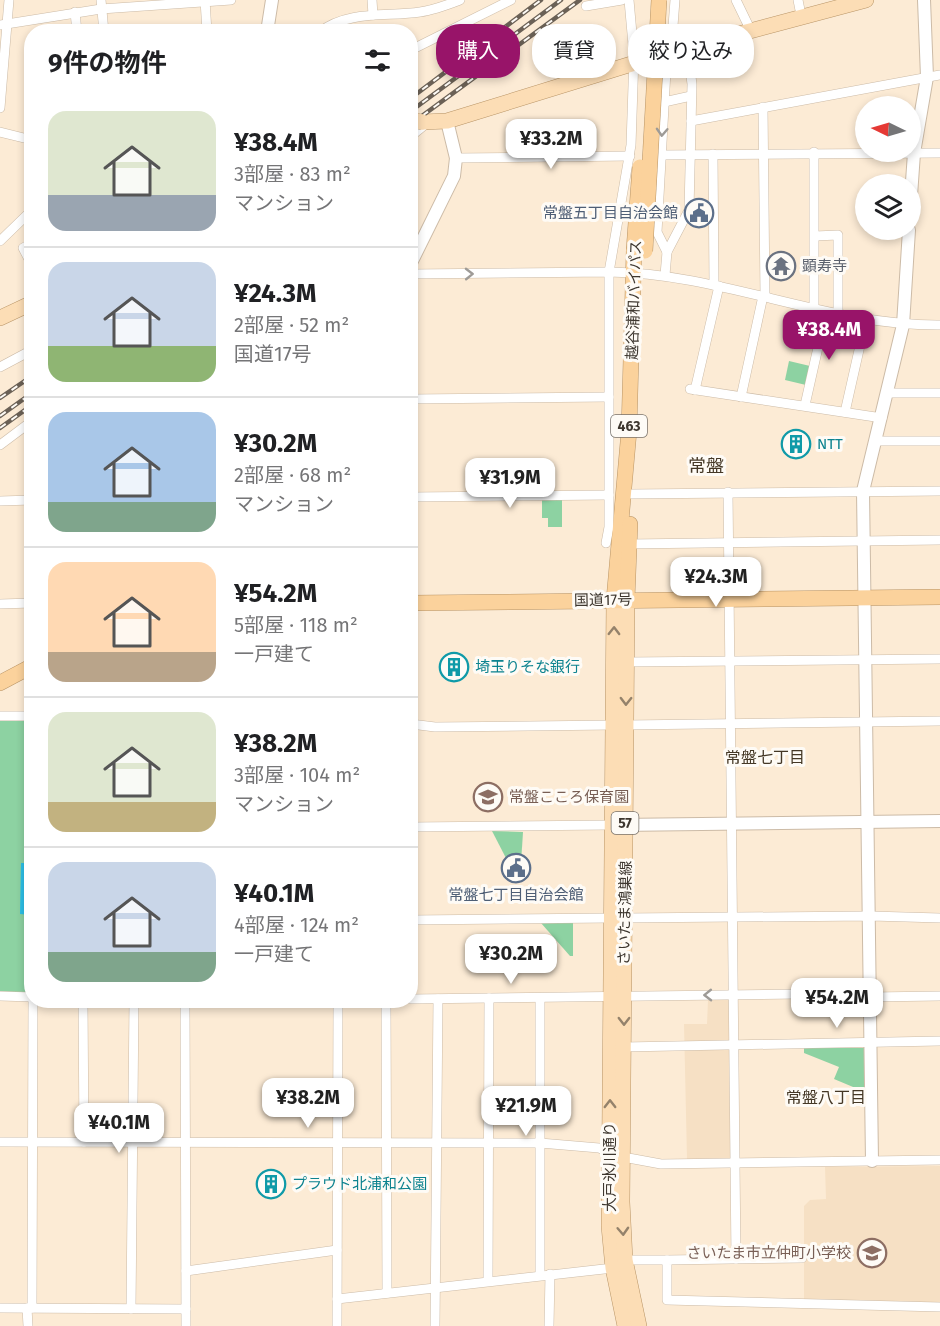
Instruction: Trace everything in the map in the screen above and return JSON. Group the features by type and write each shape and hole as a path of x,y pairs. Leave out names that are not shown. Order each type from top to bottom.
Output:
{"highway":[{"name":"越谷浦和バイパス","path":"621,600 629,544 650,0"},
{"name":"越谷浦和バイパス","path":"640,251 670,0"},
{"name":"越谷浦和バイパス","path":"621,600 639,273"},
{"name":"国道17号","path":"418,603 940,597"},
{"path":"0,683 24,670"}],"main road":[{"path":"754,27 800,8 866,0"},
{"path":"420,122 447,122 628,64"},
{"path":"0,318 24,307"},
{"name":"さいたま鴻巣線","path":"619,725 627,662 621,600"},
{"name":"さいたま鴻巣線","path":"617,1047 621,600"},
{"name":"大戸氷川通り","path":"617,1047 616,1155 609,1226 619,1264 622,1287"},
{"name":"57","path":"622,1287 625,1326"},
{"name":"57","path":"622,1287 639,1326"}],"street":[{"path":"0,108 4,24 9,0"},
{"path":"4,24 75,12 101,4 231,0"},
{"path":"268,24 272,0"},
{"path":"372,0 373,15"},
{"path":"338,24 349,19 373,15 421,12 460,0"},
{"path":"418,46 511,0"},
{"path":"586,6 622,0"},
{"path":"629,0 631,24"},
{"path":"670,24 670,0 686,0"},
{"path":"736,0 748,24"},
{"path":"921,126 934,76 924,0"},
{"path":"205,1 206,24"},
{"path":"101,4 103,24"},
{"path":"75,12 76,24"},
{"path":"691,121 934,76"},
{"path":"606,543 609,542 609,272 630,156 633,78"},
{"path":"666,78 657,232 667,252"},
{"path":"665,275 667,252 689,210 692,96 690,78"},
{"path":"664,102 692,96"},
{"path":"741,397 764,297 763,107"},
{"path":"418,249 454,176 456,158 447,122"},
{"path":"0,132 24,138"},
{"path":"814,152 814,309"},
{"path":"661,155 855,152"},
{"path":"921,153 940,153"},
{"path":"713,154 716,286 693,390 882,418"},
{"path":"456,158 630,156"},
{"path":"0,241 24,218"},
{"path":"815,236 838,235 838,314"},
{"path":"872,1161 871,916 863,491 903,325 908,240"},
{"path":"418,274 609,272 665,275 826,312 903,325 940,325"},
{"path":"805,405 826,312"},
{"path":"844,412 866,319"},
{"path":"0,367 24,354"},
{"path":"888,393 940,393"},
{"path":"418,399 609,397"},
{"path":"0,445 24,427"},
{"path":"876,441 940,441"},
{"path":"631,494 940,491"},
{"path":"729,492 736,1259"},
{"path":"418,496 609,495"},
{"path":"0,501 24,500"},
{"path":"629,544 940,540"},
{"path":"0,604 24,603"},
{"path":"627,662 940,659"},
{"path":"0,716 24,716"},
{"path":"418,725 435,727 940,721"},
{"path":"418,827 940,821"},
{"path":"418,920 871,916 940,918"},
{"path":"418,999 733,995 940,996"},
{"path":"0,996 24,998"},
{"path":"488,1281 489,998"},
{"path":"540,998 540,1143 549,1326"},
{"path":"435,1326 438,999"},
{"path":"28,1326 32,1008"},
{"path":"83,1008 84,1142"},
{"path":"131,1309 134,1008"},
{"path":"185,1008 186,1326"},
{"path":"337,1326 338,1008"},
{"path":"386,1008 387,1293"},
{"path":"617,1047 940,1041"},
{"path":"0,1142 540,1143 599,1148 616,1155 661,1164 940,1160"},
{"path":"186,1271 337,1250"},
{"path":"337,1299 545,1275 619,1264 667,1260 802,1258"},
{"path":"667,1260 667,1300 940,1307"},
{"path":"0,1308 186,1309"}],"shaded area":[{"path":"708,1000 729,1000 731,1158 687,1159 684,1024 707,1024"},
{"name":"さいたま市立仲町小学校","path":"940,1166 940,1303 804,1300 804,1206 810,1200 826,1199 825,1167"}],"green space":[{"path":"789,361 810,366 806,385 785,380"},
{"path":"542,500 562,500 562,527 548,527 548,518 542,518"},
{"path":"0,718 24,718 24,992 0,992"},
{"path":"492,831 523,832 521,863 508,862"},
{"path":"573,922 573,956 570,956 541,923"},
{"path":"804,1047 864,1048 865,1092 834,1079 839,1067 804,1053"}],"water":[{"path":"21,863 24,863 24,914 20,914"}],"railway":[{"path":"418,93 541,0"},
{"path":"418,106 561,0"},
{"path":"418,119 580,0"},
{"path":"0,398 24,382"},
{"path":"0,416 24,399"},
{"path":"0,428 24,411"}],"place":[{"name":"常盤五丁目自治会館","path":"699,213"},
{"name":"顕寿寺","path":"781,266"},
{"name":"NTT","path":"796,444"},
{"name":"埼玉りそな銀行","path":"454,667"},
{"name":"常盤こころ保育園","path":"488,797"},
{"name":"常盤七丁目自治会館","path":"516,868"},
{"name":"プラウド北浦和公園","path":"271,1184"},
{"name":"さいたま市立仲町小学校","path":"872,1253"}],"district":[{"name":"常盤","path":"706,466"},
{"name":"常盤七丁目","path":"765,757"},
{"name":"常盤八丁目","path":"826,1097"}]}
